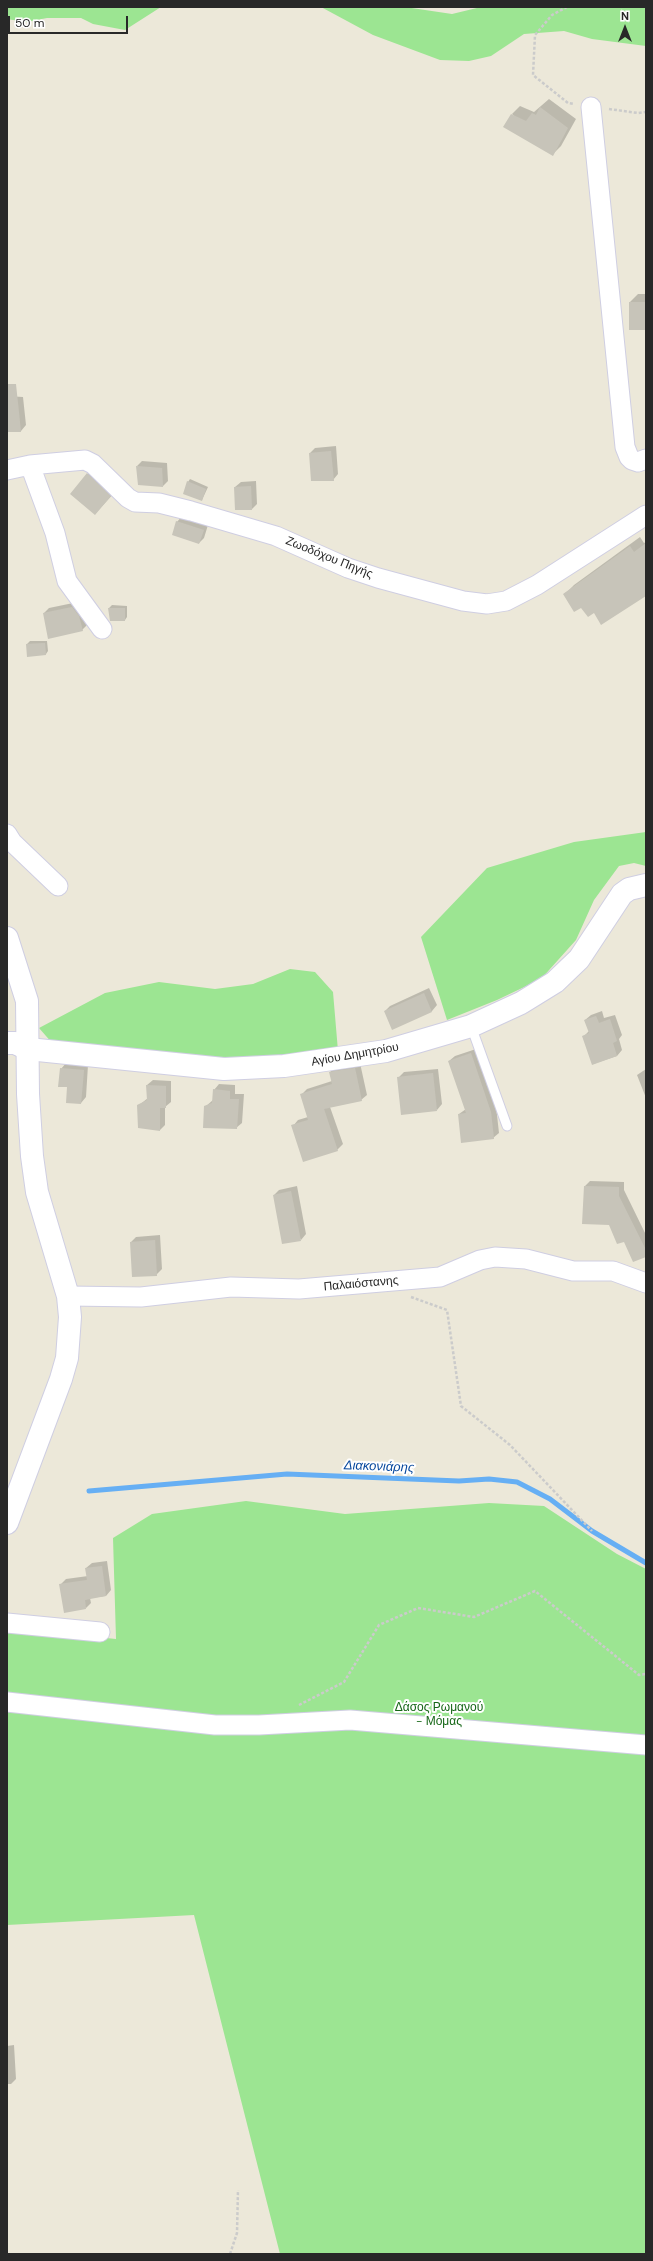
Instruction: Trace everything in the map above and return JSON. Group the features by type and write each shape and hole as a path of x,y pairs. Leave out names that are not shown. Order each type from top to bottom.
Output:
{"main road":[{"name":"Αγίου Δημητρίου","path":"7,1043 15,1043 28,1049 192,1066 255,1069 324,1061 378,1052 471,1026 521,1003 555,982 579,959 622,894 646,884"},
{"path":"7,938 27,1002 30,1117 37,1192 68,1296 70,1317 67,1358 7,1523"}],"street":[{"path":"591,107 625,447 628,457 632,460 638,462 646,459"},
{"name":"Ζωοδόχου Πηγής","path":"7,470 30,465 85,460 93,464 128,498 135,502 159,503 191,511 276,536 348,568 378,578 463,601 488,604 506,601 537,585 646,515"},
{"path":"30,465 54,533 67,581 102,629"},
{"path":"7,834 12,842 58,886"},
{"name":"Παλαιόστανης","path":"68,1296 140,1297 231,1287 299,1289 440,1277 480,1260 495,1257 526,1259 573,1271 613,1271 646,1283"},
{"path":"7,1623 100,1632"},
{"path":"7,1702 215,1725 259,1725 350,1720 646,1745"}],"lane":[{"path":"471,1026 507,1126"}],"path":[{"path":"567,7 552,15 535,35 533,75 568,103 638,113 646,112"},
{"path":"410,1297 447,1310 461,1406 510,1444 592,1531"},
{"path":"294,1707 344,1682 379,1625 418,1608 474,1617 535,1591 639,1675 646,1674"},
{"path":"230,2254 237,2233 238,2190"}],"green space":[{"path":"7,7 161,7 125,30 93,24 81,18 47,18 26,22 7,19"},
{"path":"321,7 405,7 452,14 481,7 646,7 646,46 592,39 564,31 524,34 491,56 469,61 440,60 373,35"},
{"path":"646,832 646,866 634,863 619,866 594,900 576,940 541,979 497,1000 447,1020 421,937 487,868 574,842"},
{"path":"290,969 315,972 333,992 338,1051 247,1062 53,1044 39,1028 105,993 159,982 215,989 253,984"},
{"name":"Δάσος Ρωμανού - Μόμας","path":"246,1501 345,1514 489,1503 544,1506 617,1554 646,1569 646,2254 280,2254 194,1915 7,1925 7,1628 116,1639 113,1538 152,1514"}],"building":[{"path":"540,107 568,128 553,156 503,127 511,114 526,121 532,113 536,115"},
{"path":"629,302 646,302 646,330 629,330"},
{"path":"7,384 16,384 21,432 7,432"},
{"path":"331,451 334,481 311,481 309,453"},
{"path":"136,466 162,468 163,487 138,485"},
{"path":"87,473 111,496 95,515 70,494"},
{"path":"187,481 206,489 202,501 183,494"},
{"path":"251,486 252,510 235,510 234,487"},
{"path":"176,521 204,530 199,544 172,535"},
{"path":"646,543 646,596 601,625 594,613 588,617 581,608 574,612 563,594 630,546 634,552"},
{"path":"72,607 79,616 83,631 48,639 43,613"},
{"path":"108,608 125,608 125,621 110,621"},
{"path":"45,643 46,655 27,657 26,644"},
{"path":"424,993 432,1012 392,1030 384,1011"},
{"path":"596,1016 599,1023 610,1019 617,1041 613,1043 617,1056 592,1065 582,1036 589,1033 584,1020"},
{"path":"471,1053 491,1112 494,1139 461,1143 458,1114 466,1113 448,1061"},
{"path":"60,1068 84,1070 81,1104 66,1103 67,1087 58,1087"},
{"path":"355,1068 362,1101 324,1109 338,1151 303,1162 291,1125 308,1120 300,1094 332,1084 329,1072"},
{"path":"433,1073 437,1111 401,1115 397,1077"},
{"path":"146,1085 166,1086 166,1108 160,1108 160,1131 138,1128 137,1105 147,1100"},
{"path":"213,1089 230,1091 230,1099 239,1099 237,1129 203,1128 204,1106 212,1103"},
{"path":"584,1186 619,1187 619,1196 646,1250 646,1257 633,1262 624,1242 617,1244 609,1225 582,1224"},
{"path":"291,1191 301,1241 282,1244 273,1195"},
{"path":"155,1240 157,1276 132,1277 130,1242"},
{"path":"102,1566 106,1596 85,1600 86,1609 64,1613 59,1584 87,1580 85,1568"}],"waterway":[{"name":"Διακονιάρης","path":"89,1491 287,1474 459,1481 489,1479 517,1482 550,1499 592,1531 646,1563"}]}
